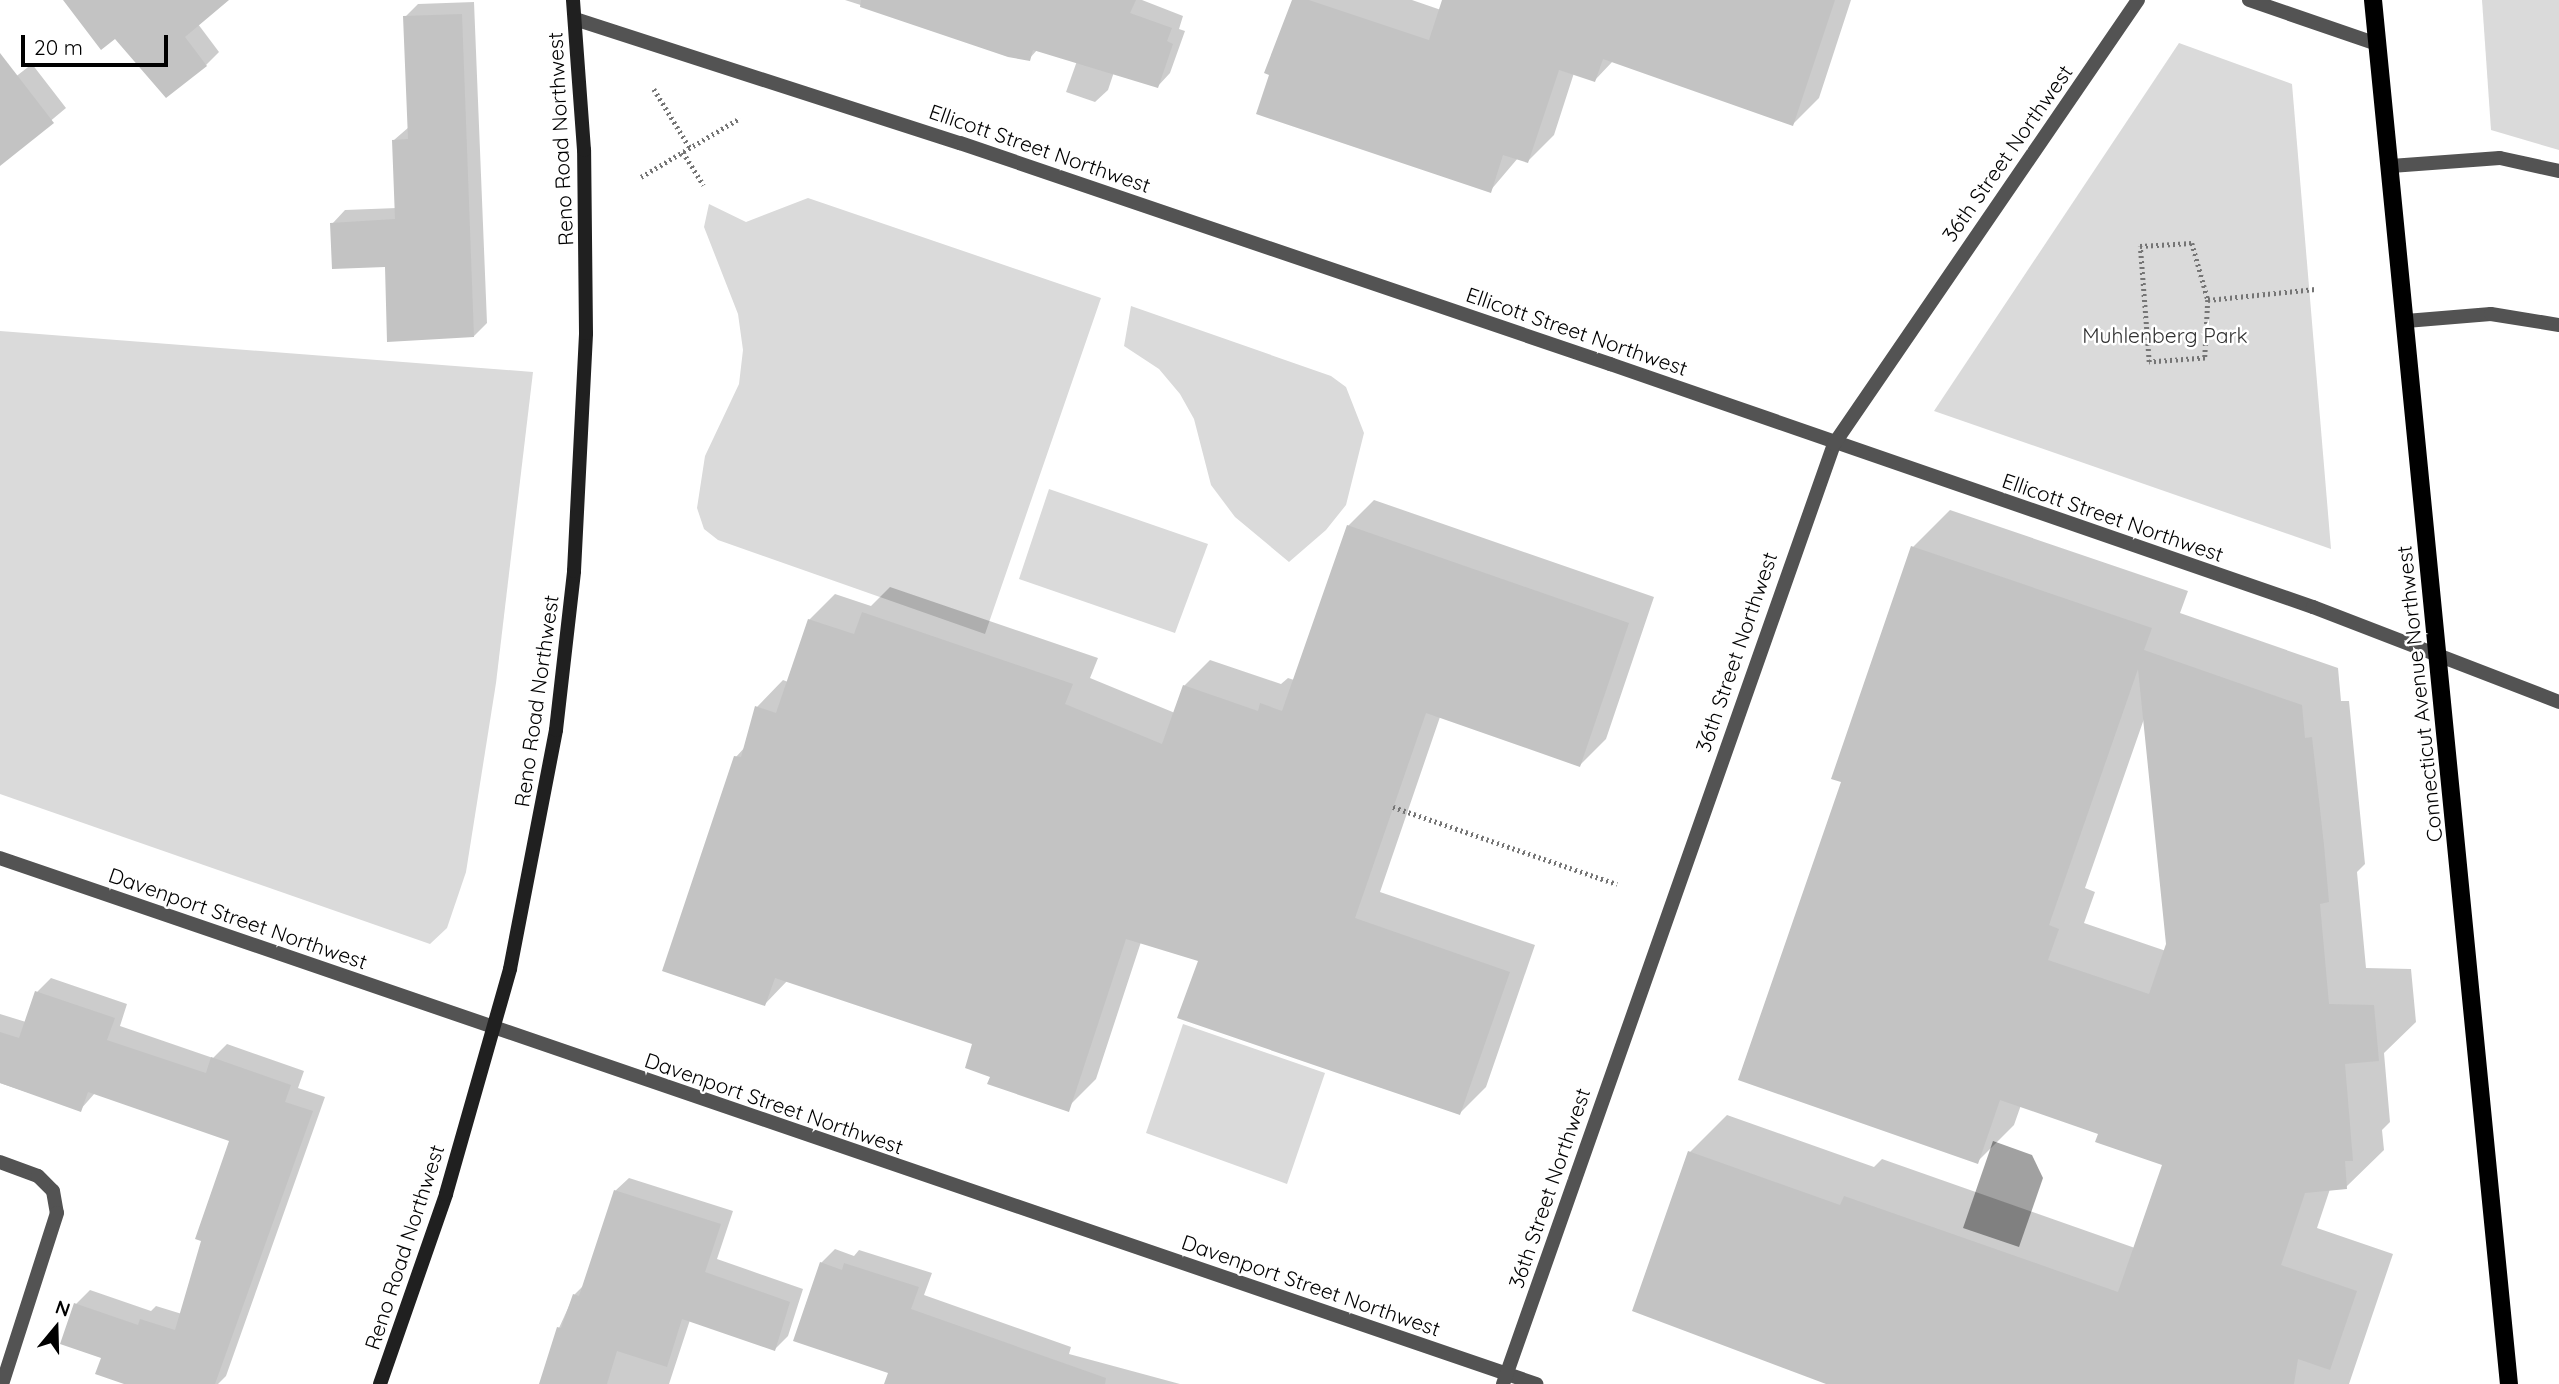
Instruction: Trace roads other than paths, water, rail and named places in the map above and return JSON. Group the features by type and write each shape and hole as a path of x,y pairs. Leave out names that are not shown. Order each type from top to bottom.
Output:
{"main road":[{"name":"Reno Road Northwest","path":"380,1384 446,1194 493,1029 543,810 574,571 586,333 584,150 573,0"},
{"name":"Connecticut Avenue Northwest","path":"2373,0 2510,1384"}],"street":[{"name":"36th Street Northwest","path":"1504,1379 1834,444 2138,0"},
{"path":"2249,0 2378,44"},
{"name":"Ellicott Street Northwest","path":"575,19 973,148 2313,607 2559,702"},
{"path":"2391,166 2500,158 2559,171"},
{"path":"2406,321 2491,314 2559,325"},
{"name":"Davenport Street Northwest","path":"0,858 1504,1379 1536,1384"},
{"path":"0,1163 38,1176 53,1191 57,1213 2,1384"}],"park label":[{"name":"Muhlenberg Park","path":"2165,335"}]}
